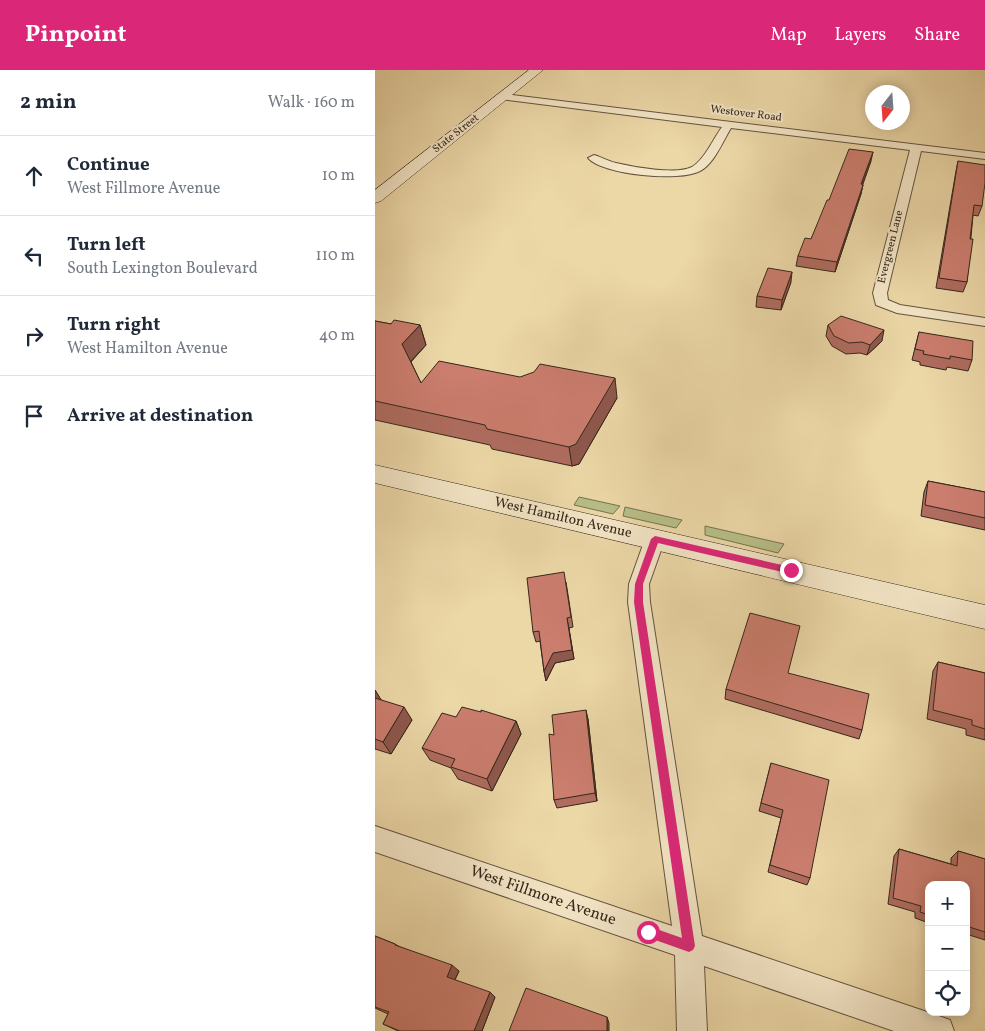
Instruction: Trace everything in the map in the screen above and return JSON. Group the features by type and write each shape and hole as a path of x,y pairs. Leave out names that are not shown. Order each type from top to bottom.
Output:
{"street":[{"name":"State Street","path":"375,198 537,70"},
{"name":"Westover Road","path":"503,97 985,156"},
{"path":"594,158 600,163 611,166 667,174 687,173 699,167 728,125"},
{"name":"Evergreen Lane","path":"916,148 880,293 881,302 897,309 985,322"},
{"name":"West Hamilton Avenue","path":"375,474 985,617"},
{"path":"655,539 639,584 639,602 689,946 692,1031"},
{"name":"West Fillmore Avenue","path":"375,839 939,1031"}],"green space":[{"path":"579,497 620,506 613,514 574,505"},
{"path":"625,507 682,520 676,528 623,516"},
{"path":"705,526 784,544 778,553 705,535"}],"building":[{"path":"849,149 873,152 837,262 798,256 805,238 811,239"},
{"path":"958,161 985,165 982,206 974,205 970,239 973,239 967,282 939,278"},
{"path":"768,268 792,272 782,300 757,296"},
{"path":"841,316 884,330 870,345 862,342 849,343 834,336 828,325"},
{"path":"394,320 420,325 402,344 421,383 439,361 520,377 534,372 540,364 615,378 576,444 569,447 487,429 485,425 375,401 375,321 391,324"},
{"path":"919,332 973,341 972,360 950,356 950,359 923,354 924,351 915,349"},
{"path":"928,481 985,492 985,518 925,505"},
{"path":"564,572 571,617 567,618 572,650 553,653 544,671 539,631 533,632 527,578"},
{"path":"750,613 800,626 788,673 869,694 862,730 726,689"},
{"path":"938,662 985,673 985,729 972,725 972,720 933,710"},
{"path":"375,698 404,707 383,742 375,739"},
{"path":"462,707 481,712 481,710 516,721 487,779 451,767 455,759 422,748 442,713 456,717"},
{"path":"586,710 595,793 554,800 549,734 554,735 552,715"},
{"path":"771,763 829,780 810,878 770,865 783,810 761,803"},
{"path":"899,849 957,866 958,851 985,859 985,932 970,927 970,881 925,881 925,914 920,912 921,906 893,898"},
{"path":"375,936 452,965 447,977 490,992 474,1031 400,1031 383,1024 389,1012 375,1007"},
{"path":"526,988 607,1017 607,1031 509,1031"}],"route":[{"path":"648,932 689,946 639,602 639,584 655,539 791,570"}]}
